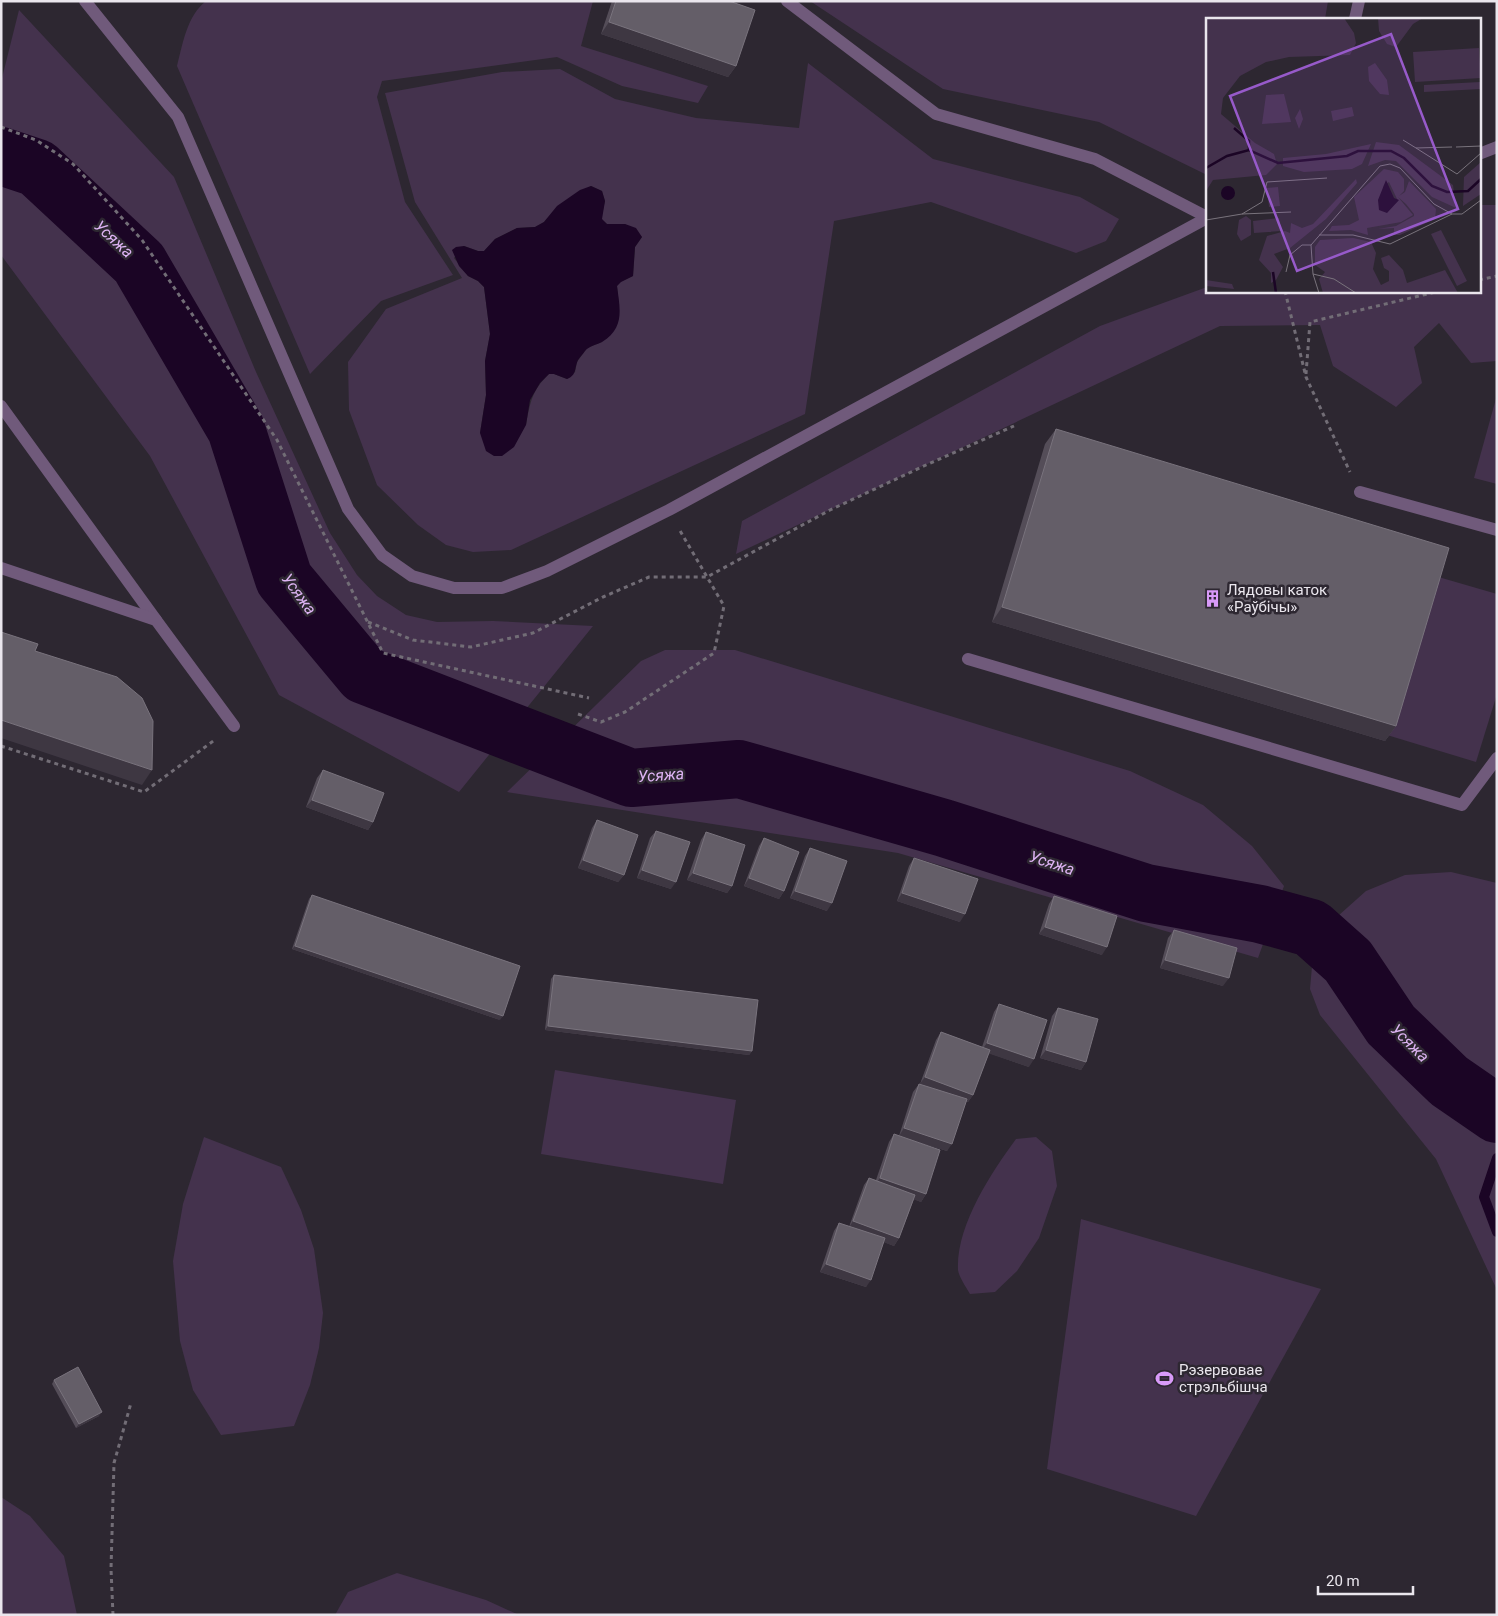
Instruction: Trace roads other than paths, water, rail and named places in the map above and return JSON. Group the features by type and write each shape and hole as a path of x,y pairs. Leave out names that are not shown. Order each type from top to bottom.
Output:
{"street":[{"path":"85,1 178,117 348,509 382,555 412,576 454,588 502,588 547,571 669,510 1206,219"},
{"path":"787,1 936,114 1095,159 1206,217"},
{"path":"1355,18 1359,1"},
{"path":"1480,154 1497,147"},
{"path":"1,406 234,726"},
{"path":"1360,492 1497,530"},
{"path":"1,568 156,620"},
{"path":"968,659 1462,805 1497,758"}],"waterway":[{"name":"Усяжа","path":"1,156 37,168 139,263 236,429 284,579 364,675 631,778 739,769 944,828 1146,893 1260,914 1311,928 1348,961 1391,1025 1449,1081 1497,1114"},
{"path":"1497,1158 1484,1197 1497,1232"}],"place":[{"name":"Лядовы каток «Раўбічы»","path":"1213,599"},
{"name":"Рэзервовае стрэльбішча","path":"1165,1379"}]}
